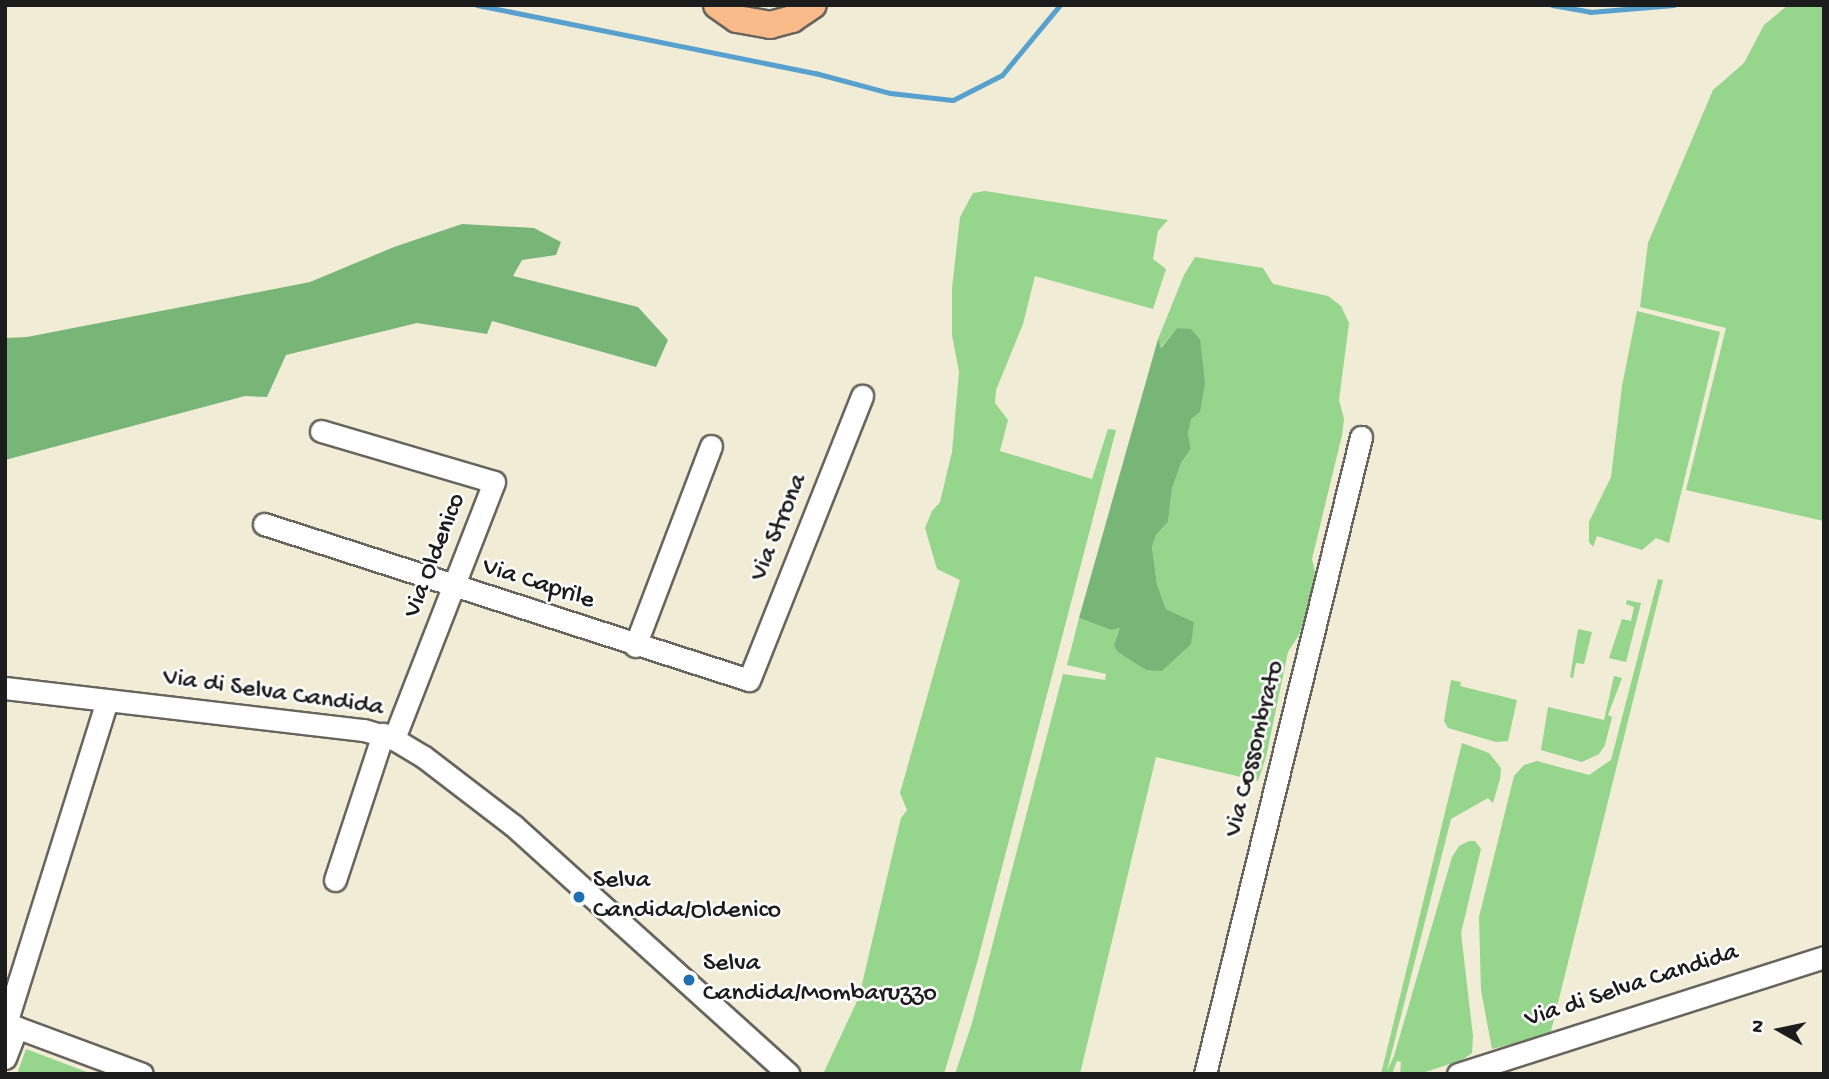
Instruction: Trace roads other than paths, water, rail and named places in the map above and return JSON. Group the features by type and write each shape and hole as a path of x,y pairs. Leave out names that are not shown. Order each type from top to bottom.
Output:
{"main road":[{"path":"717,5 737,19 770,25 792,19 813,5"}],"street":[{"name":"Via Strona","path":"750,681 862,396"},
{"name":"Via Oldenico","path":"321,431 494,482 455,588 388,737 335,880"},
{"name":"Via Cossombrato","path":"1205,1074 1361,437"},
{"path":"635,646 711,446"},
{"name":"Via Caprile","path":"264,524 455,588 750,681"},
{"name":"Via di Selva Candida","path":"5,688 388,737 424,757 514,826 788,1074"},
{"path":"5,1058 9,1024 107,700"},
{"name":"Via di Selva Candida","path":"1458,1074 1824,957"},
{"path":"9,1024 142,1074"}],"waterway":[{"path":"477,5 815,73 890,93 953,100 1002,75 1060,5"},
{"path":"1552,5 1590,12 1674,5"}],"place":[{"name":"Selva Candida/Oldenico","path":"579,897"},
{"name":"Selva Candida/Mombaruzzo","path":"689,980"}]}
